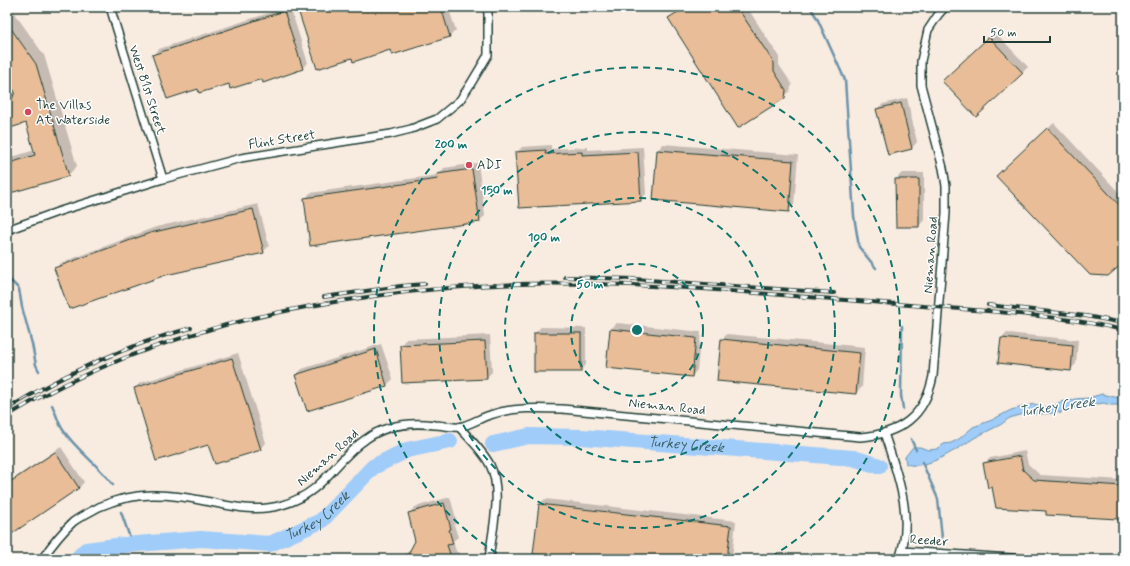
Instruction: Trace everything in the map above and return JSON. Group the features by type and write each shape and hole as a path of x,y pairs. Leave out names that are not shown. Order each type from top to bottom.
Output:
{"street":[{"name":"West 81st Street","path":"110,7 163,179"},
{"name":"Flint Street","path":"7,230 60,211 163,179 241,158 391,134 411,129 437,119 460,100 488,55 488,13 486,7"},
{"name":"Nieman Road","path":"43,559 62,532 90,511 111,502 144,495 166,494 245,509 275,507 290,502 305,496 316,488 359,443 389,427 407,424 459,427 491,414 539,408 570,409 860,437 877,436 902,426 926,401 931,388 933,376 945,221 946,186 943,168 921,85 921,61 928,30 945,7"},
{"path":"459,427 487,459 495,478 497,492 489,559"},
{"path":"884,433 893,460 904,504 905,529 902,551 899,559"},
{"name":"Reeder","path":"902,551 1027,559"}],"water":[{"path":"1102,394 1119,398 1123,397 1123,405 1110,405 1104,403 1075,407 1062,411 1060,414 1059,412 1016,416 933,461 914,465 906,464 905,457 913,447 920,447 928,450 937,449 944,444 951,443 959,439 973,427 992,420 1011,410 1034,404 1046,407 1053,406 1060,402 1088,398"}],"building":[{"path":"318,7 441,7 450,37 392,55 390,50 353,62 352,58 317,69 299,13"},
{"path":"686,7 737,7 774,63 774,71 786,90 785,98 738,128 668,18"},
{"path":"284,11 303,69 263,83 262,79 230,89 229,84 199,93 198,89 167,99 152,55"},
{"name":"The Villas At Waterside","path":"7,23 36,64 69,176 7,194 7,164 35,155 26,123 7,129 7,100 12,99 15,92 7,80"},
{"path":"989,37 1023,73 976,117 942,81"},
{"path":"901,103 912,149 888,155 876,109"},
{"path":"1047,128 1123,209 1123,263 1108,276 1090,275 996,176"},
{"path":"546,150 545,154 582,152 582,155 638,152 641,201 519,208 515,152"},
{"path":"657,150 793,161 789,212 653,200"},
{"path":"472,169 480,222 310,246 304,198 438,179 437,174"},
{"path":"895,179 919,179 919,227 896,227"},
{"path":"253,209 264,253 166,275 69,309 54,268 150,233"},
{"path":"610,329 696,338 692,377 606,368"},
{"path":"534,333 581,333 581,372 534,372"},
{"path":"1001,338 1073,345 1071,371 998,363"},
{"path":"721,339 860,353 856,394 717,381"},
{"path":"485,341 487,379 402,383 400,345"},
{"path":"376,349 387,386 307,411 295,375"},
{"path":"232,358 261,450 215,464 208,445 156,461 134,388"},
{"path":"55,452 79,488 7,537 7,484"},
{"path":"1020,456 1023,470 1034,480 1123,486 1123,524 1119,523 1118,519 1046,515 1046,511 996,508 992,487 988,488 983,463"},
{"path":"444,503 451,529 449,530 453,544 447,545 451,557 454,559 398,559 407,556 415,541 408,513"},
{"path":"539,504 731,526 727,559 555,559 555,557 533,554"}],"waterway":[{"path":"810,7 817,18 845,80 854,216 859,247 876,268"},
{"path":"7,277 19,289 36,365 39,371"},
{"path":"902,326 901,395 903,409"},
{"path":"52,405 63,430 69,438 113,485"},
{"name":"Turkey Creek","path":"493,444 529,436 581,437 853,458 879,466"},
{"path":"911,439 916,450"},
{"name":"Turkey Creek","path":"77,559 86,550 124,545 201,539 270,544 321,521 373,467 407,450 450,441"},
{"path":"922,462 938,499 942,538"},
{"path":"121,512 129,535 136,544"}],"railway":[{"path":"565,277 634,279 834,293"},
{"path":"324,297 425,284"},
{"path":"7,416 50,392 93,371 184,337 278,312 326,303 456,287 510,284 565,284 682,288 1021,314 1072,320 1123,330"},
{"path":"988,305 1086,316 1123,323"},
{"path":"7,409 73,372 143,343 191,328"}],"place":[{"name":"The Villas At Waterside","path":"28,112"},
{"name":"ADI","path":"469,165"}]}
